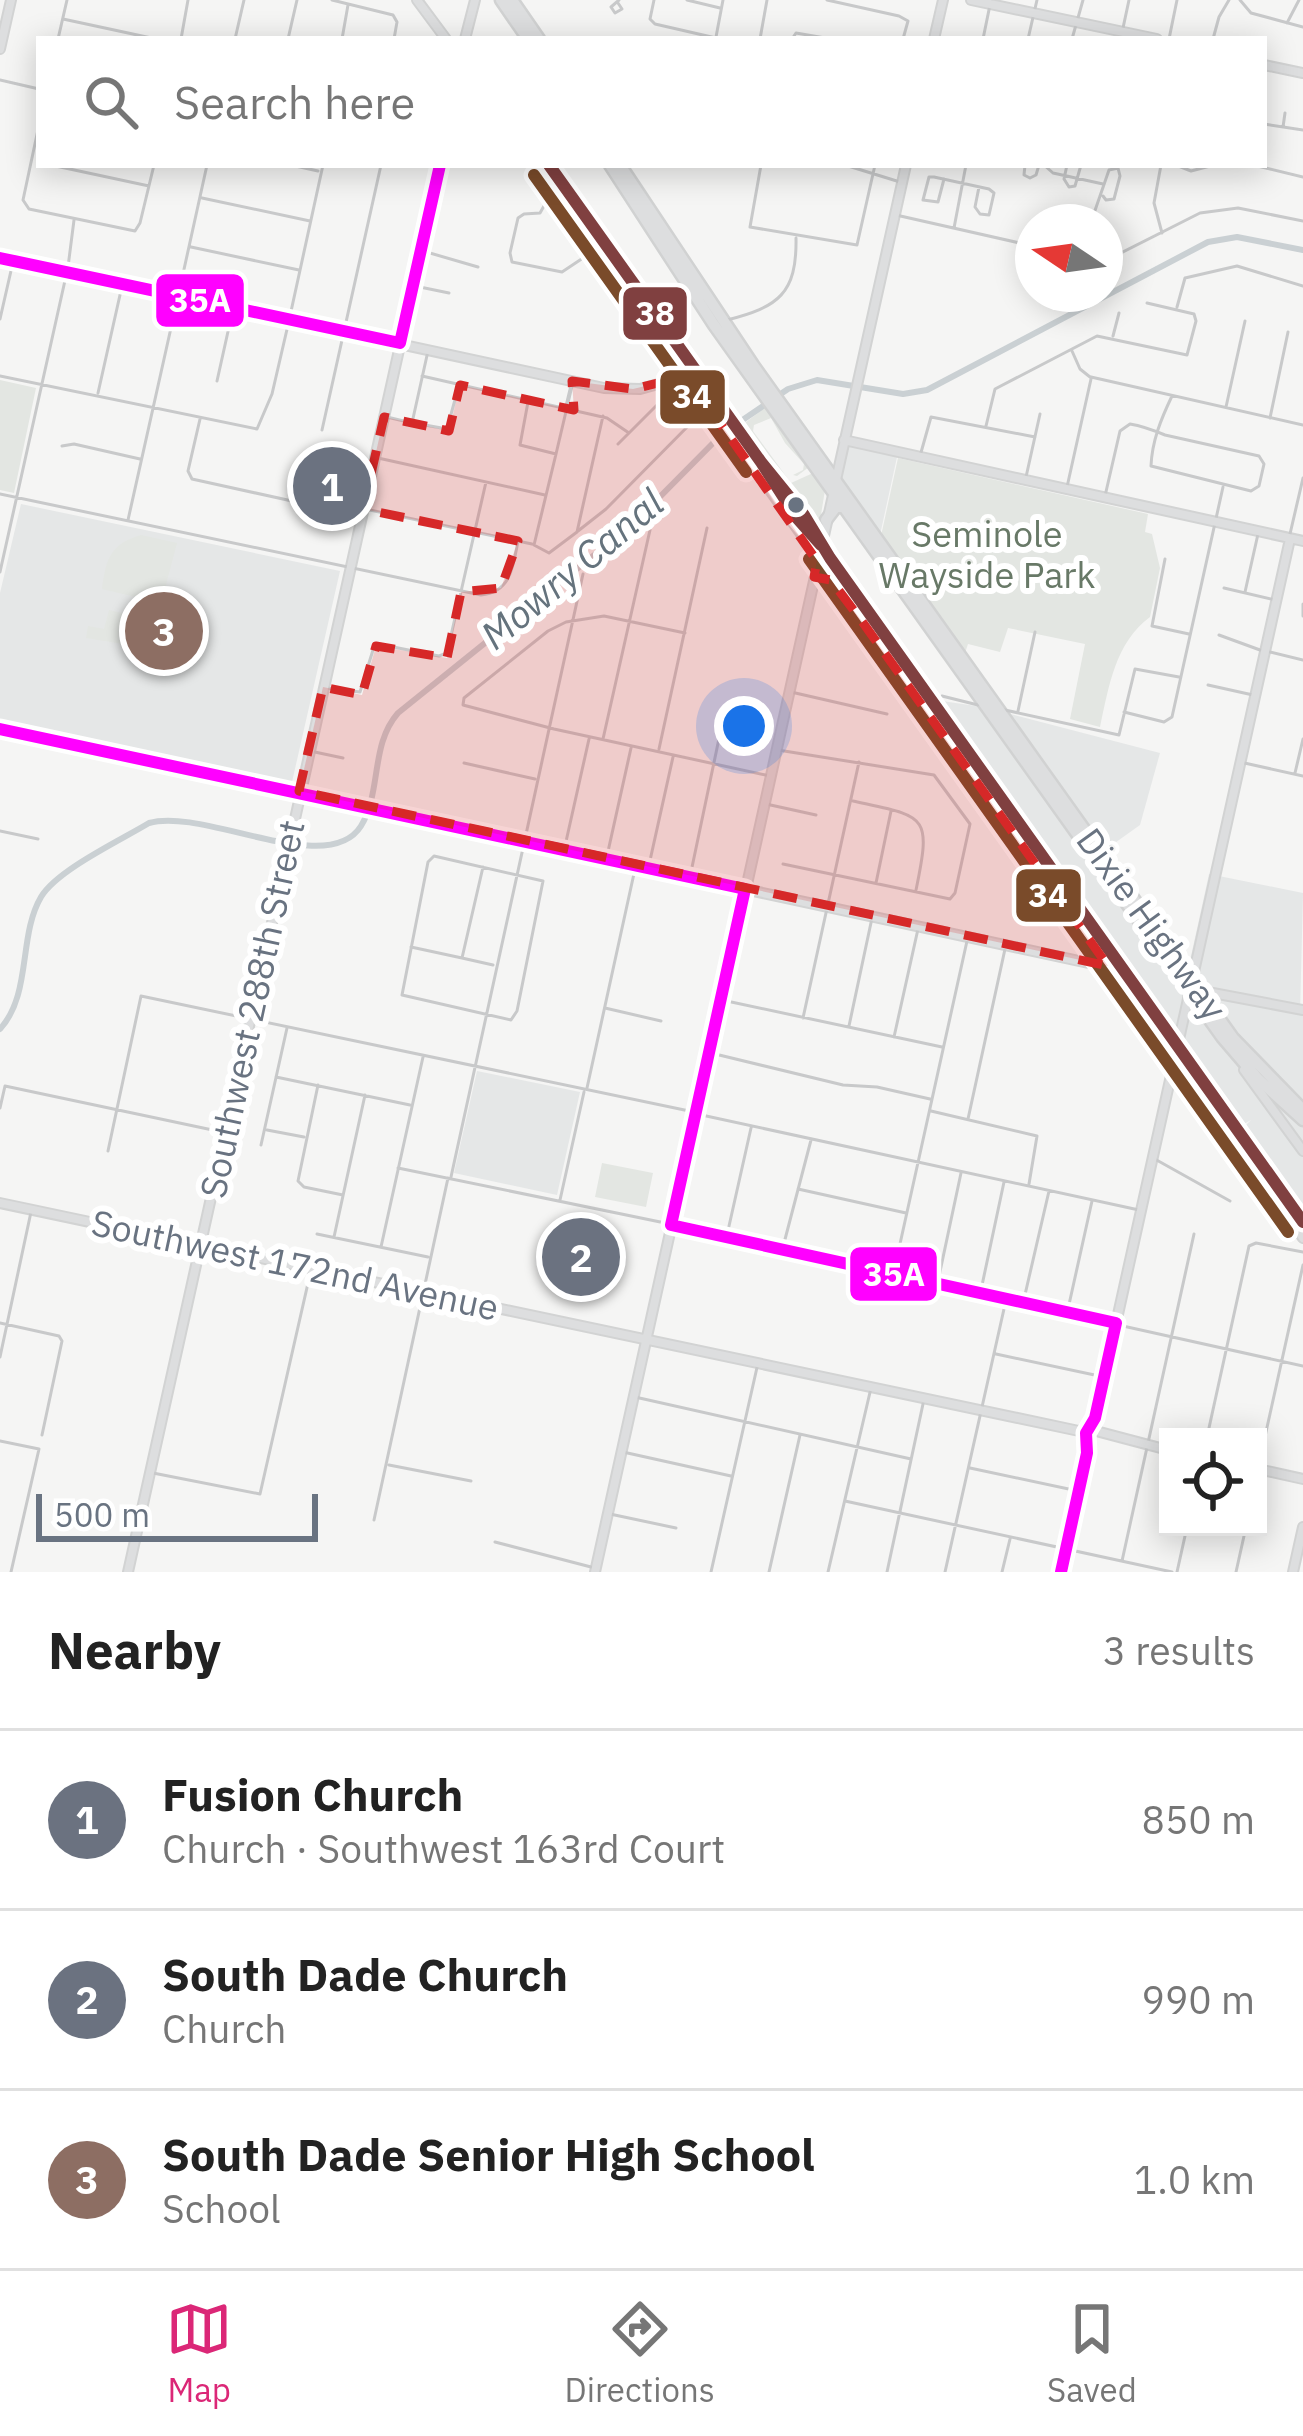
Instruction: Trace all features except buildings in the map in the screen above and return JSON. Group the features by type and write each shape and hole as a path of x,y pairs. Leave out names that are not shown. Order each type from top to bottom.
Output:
{"highway":[{"path":"502,0 531,36"},
{"path":"512,0 532,36"},
{"path":"618,168 682,278 692,284 753,365 787,427 796,433 991,704 1058,807 1090,845 1095,844"},
{"path":"619,168 718,322 825,466 844,507 880,551"},
{"path":"825,466 833,468 840,462"},
{"path":"826,520 836,507 844,507"},
{"path":"948,645 973,687 991,704"},
{"path":"968,702 973,687"},
{"name":"Dixie Highway","path":"991,704 1251,1059 1303,1110"},
{"name":"Dixie Highway","path":"1058,807 1155,943 1193,982 1202,1009 1236,1055 1303,1120"},
{"path":"1095,860 1101,860 1132,896"},
{"path":"1184,1012 1202,1009"}],"street":[{"path":"0,49 11,0"},
{"path":"59,36 67,0"},
{"path":"182,36 188,0"},
{"path":"236,36 244,0"},
{"path":"289,36 296,0"},
{"path":"332,0 396,17 394,36"},
{"path":"417,0 444,36"},
{"path":"466,36 475,0"},
{"path":"654,0 652,22 708,36"},
{"path":"687,0 721,8"},
{"path":"716,36 723,0"},
{"path":"761,36 767,0"},
{"path":"826,0 908,21 905,36"},
{"path":"935,36 943,0"},
{"path":"971,0 1121,35 1129,0"},
{"path":"1029,36 1036,0"},
{"path":"1073,36 1083,0"},
{"path":"1169,36 1177,0"},
{"path":"1214,36 1229,0"},
{"path":"1240,0 1251,13 1303,27"},
{"path":"1287,23 1299,0"},
{"path":"984,36 991,2"},
{"path":"343,36 348,4"},
{"path":"63,19 142,36"},
{"path":"1267,65 1303,73"},
{"path":"0,80 36,88"},
{"path":"1283,128 1285,113"},
{"path":"1267,125 1303,130"},
{"path":"36,138 24,207 74,220 135,231 153,168"},
{"path":"31,161 36,162"},
{"path":"65,168 149,186"},
{"path":"128,521 206,168"},
{"path":"0,376 259,428 274,387 322,168"},
{"path":"322,430 380,168"},
{"name":"Southwest 288th Street","path":"128,1572 439,168"},
{"path":"540,168 1303,1238"},
{"path":"760,168 750,227 856,245 874,168"},
{"path":"850,168 902,183"},
{"path":"595,1570 905,168"},
{"path":"954,228 965,168"},
{"path":"1045,168 1105,185"},
{"path":"1066,168 1069,187 1076,185 1080,168"},
{"path":"1161,168 1154,203 1162,233"},
{"path":"1266,168 1303,177"},
{"path":"1095,204 1108,170 1119,170 1114,199 1102,196"},
{"path":"944,179 938,202 923,200 927,178 944,179 962,183 979,187 994,193 989,215 975,207 979,187"},
{"path":"554,188 540,213 518,218 510,260 559,272 597,248"},
{"path":"200,197 311,221"},
{"path":"1123,251 1200,214 1238,208 1303,221"},
{"path":"895,215 1015,242"},
{"path":"0,572 67,272 74,220"},
{"path":"718,322 756,312 782,295 796,267 796,236"},
{"path":"189,246 300,270"},
{"path":"421,250 478,267"},
{"path":"0,258 624,390 687,376"},
{"path":"0,319 13,260"},
{"path":"1177,309 1188,275 1237,266 1303,286"},
{"path":"97,397 122,284"},
{"path":"413,286 449,293"},
{"path":"986,426 995,389 1097,336 1186,355 1194,314 1147,303"},
{"path":"217,382 233,308"},
{"path":"1113,338 1119,313"},
{"path":"1226,408 1245,321"},
{"path":"1270,418 1288,332"},
{"path":"412,423 428,350"},
{"path":"1072,350 1080,369 1091,377 1303,425"},
{"path":"422,376 602,416 628,434"},
{"path":"1066,490 1091,377"},
{"path":"534,544 572,381"},
{"path":"384,417 448,429 460,385"},
{"path":"656,386 662,400 688,426"},
{"path":"1105,498 1125,424 1157,432 1262,459 1256,490 1151,466 1157,432 1172,396"},
{"path":"528,400 520,445 556,454"},
{"path":"618,444 662,400"},
{"path":"200,418 190,477 534,544 552,552 590,522 700,414"},
{"path":"1025,481 1040,415"},
{"path":"577,532 602,416"},
{"path":"920,458 931,417 1035,437"},
{"path":"844,440 1303,542"},
{"path":"62,446 74,444 141,459"},
{"path":"375,458 547,495"},
{"path":"1061,1572 1303,478"},
{"path":"322,687 358,693 364,688 376,646 446,654 486,482"},
{"path":"1124,712 1169,720 1223,485"},
{"path":"0,494 490,595 511,575 518,541"},
{"path":"580,516 590,522"},
{"path":"659,752 707,528"},
{"path":"603,740 650,530"},
{"path":"1245,592 1258,532"},
{"path":"808,549 820,546"},
{"path":"1165,559 1152,626 1191,634"},
{"path":"374,1520 583,574"},
{"path":"811,592 820,580 831,580"},
{"path":"1225,588 1276,600"},
{"path":"1302,615 1303,604"},
{"path":"685,633 601,615 572,620 548,631 464,698 463,705 770,776"},
{"path":"1017,713 1035,632"},
{"path":"1220,635 1303,660"},
{"path":"943,696 1119,735 1135,669 1181,678"},
{"path":"1208,685 1255,695"},
{"path":"789,692 887,714"},
{"path":"690,876 725,710"},
{"path":"0,729 1108,966"},
{"path":"564,849 589,737"},
{"path":"1295,774 1303,740"},
{"path":"606,858 631,746"},
{"path":"776,749 934,775 970,824 953,897 945,899 784,864"},
{"path":"308,750 343,758"},
{"path":"648,867 673,755"},
{"path":"803,1018 859,760"},
{"path":"1240,762 1303,776"},
{"path":"464,763 536,779"},
{"path":"851,801 910,815 926,839 915,892"},
{"path":"764,804 816,815"},
{"path":"876,883 891,809"},
{"path":"0,831 38,839"},
{"path":"437,855 483,866 538,877 544,884 513,1018 403,997 400,989 429,859 437,855"},
{"path":"559,1201 636,865"},
{"path":"462,958 483,866"},
{"path":"848,1027 873,916"},
{"path":"894,1037 919,927"},
{"path":"893,1273 968,938"},
{"path":"410,947 495,965"},
{"path":"968,1119 1005,947"},
{"path":"1193,982 1303,1009"},
{"path":"108,1151 141,996 1140,1210"},
{"path":"721,1000 943,1048"},
{"path":"605,1008 661,1021"},
{"path":"261,1145 287,1027"},
{"path":"709,1052 843,1085 932,1100"},
{"path":"381,1247 423,1055"},
{"path":"1236,1055 1302,1150"},
{"path":"1169,1080 1184,1073"},
{"path":"276,1076 412,1105"},
{"path":"318,1085 299,1183 343,1195"},
{"path":"0,1108 5,1086 225,1132"},
{"path":"334,1237 365,1096"},
{"path":"930,1111 1037,1136 1029,1186"},
{"path":"727,1237 752,1126"},
{"path":"265,1129 307,1138"},
{"path":"782,1249 812,1138"},
{"path":"1152,1157 1230,1201"},
{"path":"398,1168 1303,1366"},
{"path":"938,1283 962,1171"},
{"path":"980,1292 1005,1180"},
{"path":"796,1189 908,1213"},
{"path":"1024,1302 1049,1190"},
{"path":"1067,1312 1093,1200"},
{"name":"Southwest 172nd Avenue","path":"0,1203 1159,1448"},
{"path":"0,1357 3,1323 32,1210"},
{"path":"317,1234 430,1257"},
{"path":"1122,1561 1194,1234"},
{"path":"1210,1428 1250,1244 1303,1252"},
{"path":"1267,1429 1303,1265"},
{"path":"150,1472 260,1494 311,1268"},
{"path":"945,1572 1006,1298"},
{"path":"3,1323 59,1336 62,1341 42,1436"},
{"path":"994,1354 1104,1377"},
{"path":"711,1572 758,1361"},
{"path":"829,1572 871,1386"},
{"path":"634,1396 911,1459"},
{"path":"887,1572 925,1398"},
{"path":"769,1572 800,1433"},
{"path":"0,1441 39,1449 11,1572"},
{"path":"621,1452 733,1476"},
{"path":"387,1465 471,1481"},
{"path":"968,1468 1079,1491"},
{"path":"1267,1472 1303,1479"},
{"path":"844,1501 1175,1572 1185,1536"},
{"path":"608,1514 676,1528"},
{"path":"1297,1568 1303,1527"},
{"path":"1236,1572 1244,1536"},
{"path":"1002,1572 1010,1537"},
{"path":"495,1542 607,1572"}],"highlighted area":[{"path":"687,376 817,561 814,577 831,580 1108,966 299,791 323,687 362,695 376,646 447,658 461,592 501,588 518,541 363,509 384,417 449,431 460,385 574,410 572,381 633,389"}],"shaded area":[{"path":"851,446 897,457 880,535 842,478 846,449"},
{"path":"21,504 340,571 292,782 0,722 0,593"},
{"path":"942,701 983,707 1160,753 1140,825 1091,860 1184,988 1209,874 1303,893 1303,1101 1286,1088 1274,1099 1303,1126 1303,1209 1246,1125 1251,1120 1244,1124"},
{"path":"477,1071 580,1092 557,1195 454,1173"}],"green space":[{"path":"0,380 36,388 14,493 0,490"},
{"path":"766,407 809,467 793,475 804,464 771,418 754,425 753,431 791,483 813,473 825,490 819,527 742,425"},
{"name":"Seminole Wayside Park","path":"898,458 1148,514 1145,532 1152,534 1160,568 1150,617 1121,652 1100,727 1070,719 1085,644 1008,628 1000,652 968,644 965,653 881,536"},
{"path":"141,535 177,543 161,603 102,589 111,554"},
{"path":"109,610 167,624 160,650 86,638 88,626 104,629"},
{"path":"602,1163 653,1173 646,1207 595,1197"}],"waterway":[{"name":"Mowry Canal","path":"0,1029 17,999 34,912 61,876 149,823 200,824 294,844 322,846 345,840 361,826 367,812 383,739 398,713 634,523 722,434 788,389 817,380 903,394 927,390 1208,242 1237,237 1303,250"}],"transit line":[{"name":"35A","path":"400,343 439,168"},
{"name":"38","path":"551,168 761,462"},
{"name":"34","path":"534,175 746,472"},
{"name":"35A","path":"0,258 400,343"},
{"name":"38","path":"821,545 797,518 761,462 804,515 1303,1222"},
{"name":"34","path":"809,559 1288,1232"},
{"name":"35A","path":"0,729 745,889"},
{"name":"35A","path":"671,1225 745,889"},
{"name":"35A","path":"671,1225 1116,1323"},
{"name":"35A","path":"1061,1572 1087,1453 1086,1433 1095,1418 1116,1323"}],"place":[{"name":"Fusion Church","path":"332,486"},
{"name":"South Dade Senior High School","path":"164,631"},
{"name":"South Dade Church","path":"581,1257"}]}
